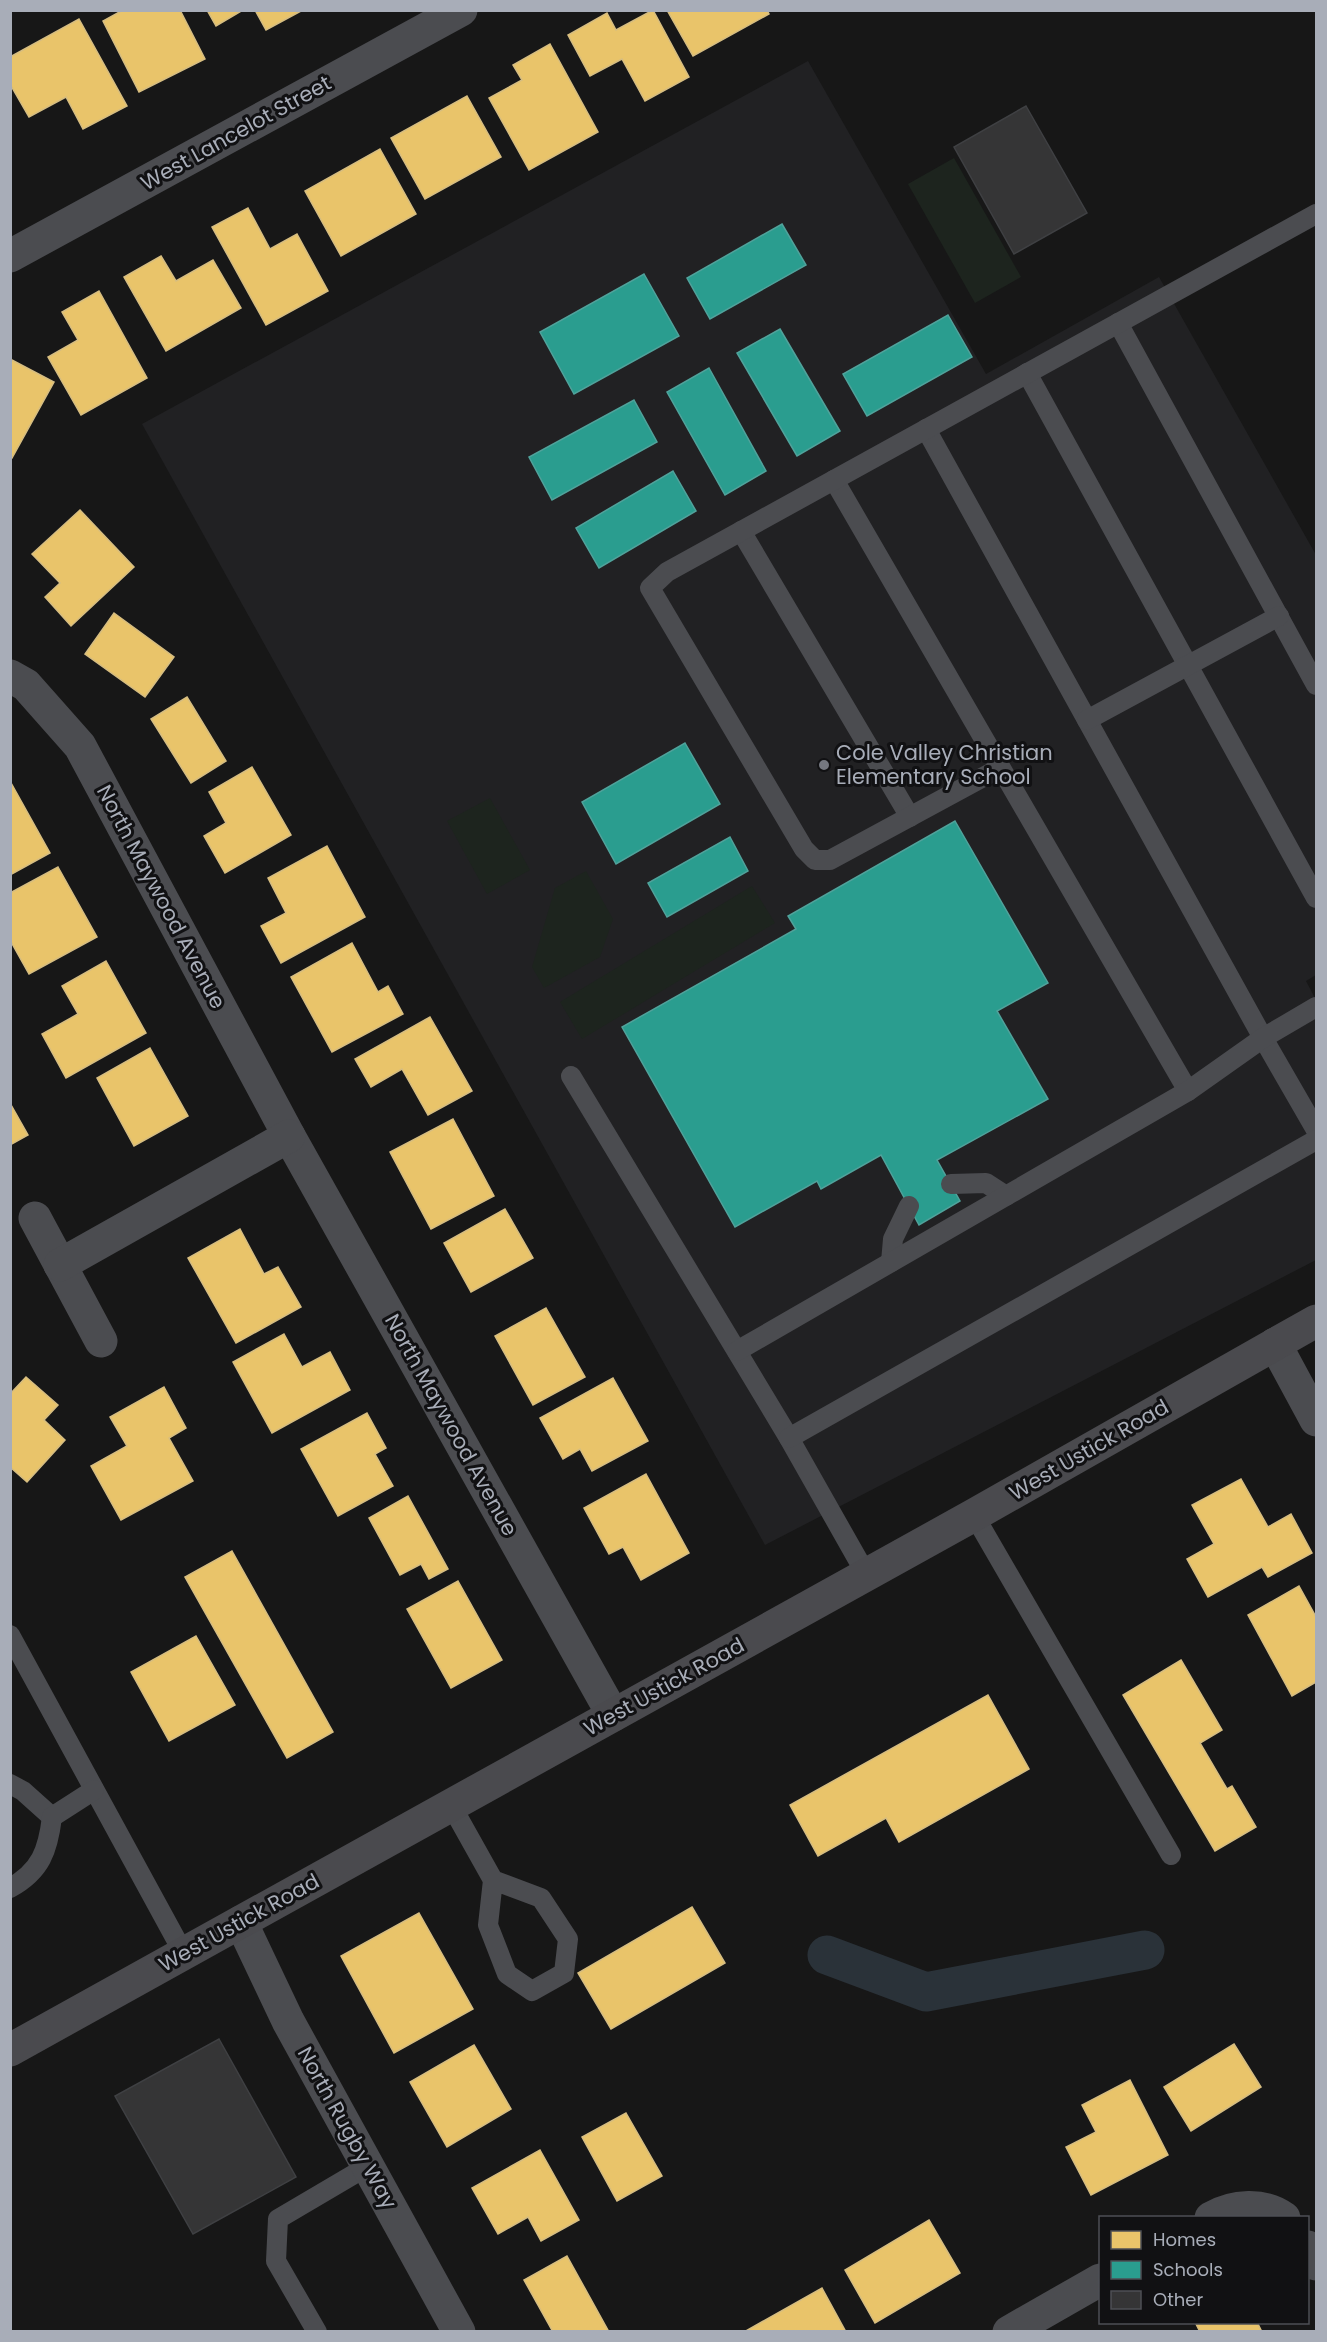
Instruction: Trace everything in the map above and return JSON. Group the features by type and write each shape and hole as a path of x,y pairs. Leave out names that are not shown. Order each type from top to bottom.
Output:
{"main road":[{"name":"West Ustick Road","path":"10,2050 974,1515 1317,1321"}],"street":[{"name":"West Lancelot Street","path":"10,256 460,10"},
{"name":"North Maywood Avenue","path":"10,676 26,685 80,746 289,1136 613,1715"},
{"path":"60,1265 289,1136"},
{"path":"35,1218 101,1341"},
{"path":"1275,1344 1317,1420"},
{"name":"North Rugby Way","path":"241,1922 288,2021 459,2331"},
{"path":"1214,2216 1239,2208 1274,2212"},
{"path":"1309,2249 1317,2264"},
{"path":"1009,2331 1099,2281"}],"lane":[{"path":"1000,768 830,860 815,860 798,839 651,588 667,572 1317,214"},
{"path":"1118,323 1317,686"},
{"path":"1027,373 1317,898"},
{"path":"926,429 1263,1038 1317,1130"},
{"path":"834,480 1188,1091"},
{"path":"741,531 910,817"},
{"path":"1087,720 1279,616"},
{"path":"737,1351 1188,1091 1263,1038 1317,1007"},
{"path":"571,1076 789,1438 866,1574"},
{"path":"789,1438 1317,1140"},
{"path":"951,1184 986,1183 1006,1196"},
{"path":"891,1262 893,1239 909,1206"},
{"path":"974,1515 1171,1855"},
{"path":"10,1635 184,1954"},
{"path":"10,1784 23,1791 52,1817"},
{"path":"10,1888 19,1884 42,1860 52,1817 94,1790"},
{"path":"451,1805 493,1880 488,1925 507,1974 532,1991 564,1973 568,1939 541,1898 493,1880"},
{"path":"317,2331 276,2262 278,2219 368,2166"}],"shaded area":[{"name":"Cole Valley Christian Elementary School","path":"808,61 986,374 1159,277 1316,555 1316,975 1306,981 1316,1000 1316,1260 765,1545 142,424"},
{"path":"954,158 1021,277 975,303 908,184"},
{"path":"490,798 530,870 487,894 447,821"},
{"path":"586,871 613,919 600,957 544,988 532,967 555,888"},
{"path":"752,886 775,923 582,1039 560,1002"}],"building: Homes":[{"path":"123,10 180,10 205,59 139,92 103,21"},
{"path":"207,10 243,10 216,26"},
{"path":"255,10 301,10 301,11 266,30"},
{"path":"653,10 689,77 645,101 622,59 590,76 568,35 607,13 616,30"},
{"path":"667,10 767,10 769,14 693,56"},
{"path":"79,19 127,106 83,129 66,97 29,117 10,84 10,57"},
{"path":"550,44 598,132 529,170 489,98 522,80 513,65"},
{"path":"467,96 501,157 425,199 391,138"},
{"path":"380,149 416,214 341,256 305,191"},
{"path":"248,208 270,249 297,234 328,291 266,325 212,227"},
{"path":"161,256 176,281 213,260 241,308 166,351 124,277"},
{"path":"99,291 147,378 81,415 48,357 78,340 62,312"},
{"path":"10,359 54,382 12,458 10,457"},
{"path":"80,510 134,567 71,626 45,597 60,583 32,554"},
{"path":"114,613 174,657 145,697 85,654"},
{"path":"187,697 226,761 191,783 151,719"},
{"path":"252,767 291,835 225,873 204,836 226,823 209,792"},
{"path":"10,781 50,853 10,875"},
{"path":"327,846 365,917 281,963 261,926 286,913 268,878"},
{"path":"58,867 97,937 29,974 10,940 10,893"},
{"path":"352,943 378,992 388,986 403,1014 332,1052 291,977"},
{"path":"106,961 146,1033 66,1078 42,1034 78,1014 62,986"},
{"path":"430,1017 472,1091 428,1115 402,1069 371,1087 355,1059"},
{"path":"150,1048 188,1116 134,1146 97,1078"},
{"path":"10,1103 28,1135 10,1145"},
{"path":"453,1119 494,1196 431,1229 390,1152"},
{"path":"505,1209 533,1258 471,1292 444,1243"},
{"path":"240,1229 264,1274 278,1267 301,1307 236,1343 188,1258"},
{"path":"546,1308 585,1377 533,1405 495,1336"},
{"path":"284,1334 302,1367 330,1352 350,1390 272,1433 233,1362"},
{"path":"26,1377 58,1405 44,1420 65,1440 27,1482 10,1467 10,1394"},
{"path":"613,1378 648,1441 592,1471 580,1449 563,1459 540,1418"},
{"path":"164,1387 186,1428 169,1438 193,1481 121,1520 91,1466 127,1446 110,1417"},
{"path":"367,1413 386,1448 375,1454 393,1486 338,1516 301,1449"},
{"path":"646,1474 689,1553 641,1580 623,1547 609,1554 584,1508"},
{"path":"1241,1479 1268,1527 1291,1514 1312,1553 1268,1577 1262,1567 1208,1597 1187,1559 1214,1544 1192,1505"},
{"path":"408,1496 448,1569 429,1579 421,1564 400,1575 369,1518"},
{"path":"232,1551 333,1732 287,1758 185,1577"},
{"path":"458,1581 502,1660 451,1688 407,1609"},
{"path":"1299,1586 1316,1617 1316,1682 1292,1696 1248,1615"},
{"path":"196,1636 235,1705 169,1741 131,1672"},
{"path":"1181,1660 1222,1730 1200,1743 1227,1789 1232,1786 1256,1827 1215,1851 1123,1695"},
{"path":"988,1695 1029,1769 899,1842 886,1818 818,1856 790,1805"},
{"path":"692,1907 725,1963 611,2029 578,1973"},
{"path":"419,1913 473,2009 394,2053 341,1956"},
{"path":"1234,2044 1261,2087 1191,2131 1164,2087"},
{"path":"474,2045 511,2109 447,2147 410,2082"},
{"path":"1130,2080 1168,2155 1091,2195 1066,2147 1096,2132 1082,2105"},
{"path":"626,2113 662,2176 617,2201 582,2137"},
{"path":"540,2150 579,2220 541,2241 528,2217 498,2234 472,2188"},
{"path":"929,2220 960,2273 875,2323 845,2270"},
{"path":"567,2256 609,2332 553,2332 524,2280"},
{"path":"822,2288 846,2332 744,2332"},
{"path":"1196,2324 1258,2324 1262,2332 1200,2332"}],"building: Schools":[{"path":"782,224 806,265 710,319 687,278"},
{"path":"644,274 679,336 574,394 540,332"},
{"path":"948,315 972,357 867,416 843,374"},
{"path":"780,329 840,431 797,456 737,353"},
{"path":"709,368 766,471 725,495 667,392"},
{"path":"634,400 657,442 552,500 529,457"},
{"path":"673,471 696,511 599,568 576,528"},
{"path":"685,743 720,804 616,864 582,802"},
{"path":"955,821 1048,983 997,1011 1048,1099 937,1160 960,1201 919,1225 881,1155 821,1189 817,1181 735,1227 622,1027 796,929 788,916"},
{"path":"730,837 748,871 667,917 648,883"}],"building: Other":[{"path":"1026,106 1087,213 1014,254 954,147"},
{"path":"219,2039 296,2177 193,2234 115,2096"}],"waterway":[{"path":"827,1955 926,1992 1145,1950"}],"place":[{"name":"Cole Valley Christian Elementary School","path":"824,765"}]}
